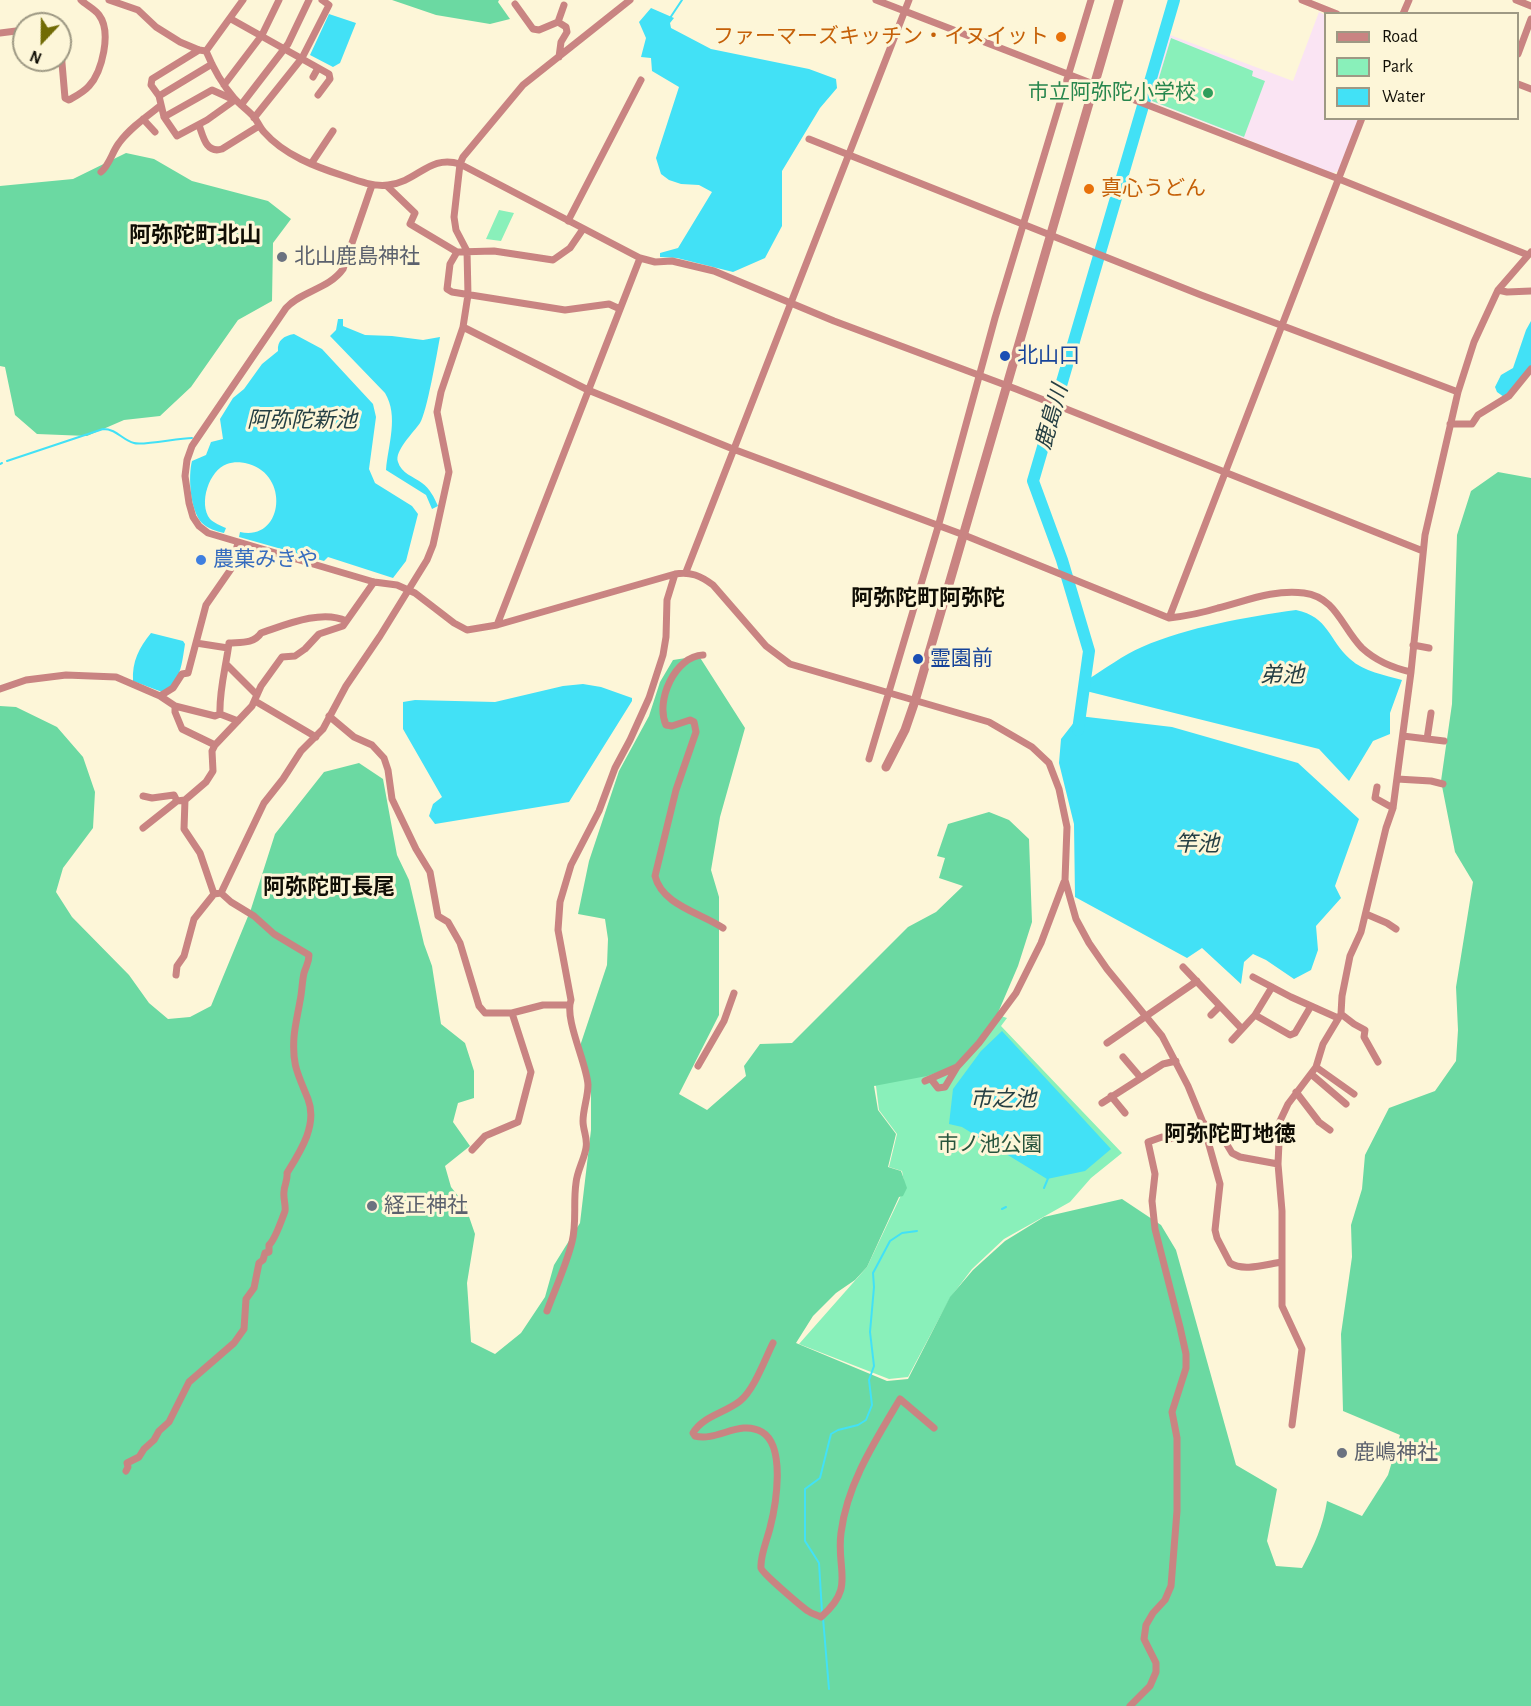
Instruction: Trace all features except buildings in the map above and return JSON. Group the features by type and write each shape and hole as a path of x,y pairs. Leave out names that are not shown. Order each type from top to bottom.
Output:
{"street":[{"path":"62,72 64,98 69,100 87,88 103,57 105,33 99,15 81,0"},
{"path":"109,0 138,10 156,27 180,42 203,50 224,85 273,141 311,164 372,185 387,186 420,173 436,162 450,161 460,164 640,258 672,261 714,271 789,303 981,375 1423,551"},
{"path":"243,0 231,18 203,50 152,79 151,85 159,96 164,117 177,136 238,102 285,48 309,0"},
{"path":"224,85 262,35 279,0"},
{"path":"254,118 302,58 329,5 322,0"},
{"path":"176,975 177,966 184,956 194,920 218,893 264,803 302,751 323,729 328,716 429,555 449,472 437,412 441,392 463,327 468,295 467,251 456,230 454,217 460,164 463,157 517,91 630,0"},
{"path":"876,0 1339,179 1528,257 1498,290 1474,342 1458,392 1429,514 1423,551 1411,672 1393,808 1386,828 1366,914 1350,956 1340,1016 1323,1044 1316,1067 1296,1092 1280,1121 1278,1164 1282,1211 1282,1306 1302,1349 1292,1425"},
{"path":"686,572 909,0"},
{"path":"869,759 938,527 995,318 1091,0"},
{"path":"886,767 915,701 1119,0"},
{"path":"1302,0 1332,12"},
{"path":"1516,0 1531,6"},
{"path":"515,4 533,29 539,30 558,22 564,5"},
{"path":"231,18 329,74 330,79 318,95"},
{"path":"1519,51 1531,19"},
{"path":"558,22 566,27 567,33 561,42 558,57"},
{"path":"159,96 212,64"},
{"path":"313,77 318,68"},
{"path":"568,221 641,80"},
{"path":"164,117 212,90 238,102"},
{"path":"101,172 107,166 119,143 160,106"},
{"path":"143,119 155,132"},
{"path":"1169,618 1361,120"},
{"path":"199,124 204,141 216,151 259,126"},
{"path":"311,164 333,131"},
{"path":"809,139 1201,295 1458,392"},
{"path":"372,185 343,269 333,279 297,299 286,308 192,446 185,476 193,517 199,526 208,533 238,543 374,582 407,589 461,627 474,630 686,572 706,579 713,585 766,646 782,659 801,668 854,681 887,693 989,722 1032,747 1049,763 1059,789 1067,827 1065,880 1076,918 1089,943 1162,1036 1176,1061 1202,1120 1220,1184 1216,1238 1233,1266 1251,1267 1282,1262"},
{"path":"387,186 415,213 410,224 457,252 506,252 553,260 570,248 583,229"},
{"path":"457,252 450,264 447,289 468,295 565,310 609,304 620,309"},
{"path":"496,625 640,258"},
{"path":"1498,290 1531,291"},
{"path":"463,327 588,390 734,449 964,535 1169,618 1218,609 1259,596 1290,592 1305,593 1321,598 1337,612 1349,633 1362,648 1377,660 1411,672"},
{"path":"1450,424 1472,424 1478,415 1509,396 1531,369"},
{"path":"160,696 174,687 182,674 188,673 206,606 231,569 238,543"},
{"path":"547,1311 572,1242 576,1212 576,1182 586,1149 587,1137 583,1119 587,1079 569,1005 571,1000 558,930 559,911 571,865 599,811 615,768 649,698 663,655 667,600 675,574"},
{"path":"143,828 210,777 213,771 212,751 215,745 256,698 282,657 295,656 320,634 343,626 374,582"},
{"path":"220,714 229,643 248,642 258,638 261,633 302,620 322,617 340,618 346,621"},
{"path":"196,644 228,648"},
{"path":"1413,645 1429,648"},
{"path":"703,655 695,655 684,662 669,685 664,698 663,718 666,725 672,726 690,720 696,727 696,732 676,790 655,876 657,884 669,898 723,928"},
{"path":"227,665 256,698 316,737"},
{"path":"0,689 26,680 66,675 116,677 160,696 175,706 208,715 220,714 238,721"},
{"path":"175,706 182,729 215,745"},
{"path":"1427,739 1431,713"},
{"path":"328,716 354,737 372,745 384,758 392,799 430,872 438,916 448,922 460,943 479,1006 485,1013 512,1013 543,1005 569,1005"},
{"path":"1402,736 1444,741"},
{"path":"1397,779 1443,784"},
{"path":"1377,787 1376,798 1393,808"},
{"path":"126,1471 127,1463 139,1457 169,1422 189,1382 234,1343 244,1329 246,1299 254,1288 258,1263 263,1260 265,1253 269,1252 269,1245 275,1240 277,1226 285,1210 283,1190 288,1178 287,1173 306,1139 310,1109 292,1057 295,1025 309,955 274,934 264,924 218,893 200,853 184,829 181,800 174,795 152,798 143,796"},
{"path":"957,1067 928,1080 938,1088 945,1087 957,1067 986,1034 1016,993 1041,943 1065,880"},
{"path":"1366,914 1396,929"},
{"path":"1183,967 1242,1029"},
{"path":"1253,977 1311,1006 1340,1016 1365,1030 1364,1037 1378,1062"},
{"path":"1107,1043 1197,981"},
{"path":"1232,1040 1255,1015 1272,987"},
{"path":"698,1066 724,1021 734,993"},
{"path":"1211,1015 1220,1006"},
{"path":"1255,1015 1290,1035 1295,1033 1311,1006"},
{"path":"472,1150 485,1136 518,1122 527,1093 531,1072 512,1013"},
{"path":"1123,1056 1141,1078"},
{"path":"1102,1103 1163,1064 1176,1061"},
{"path":"1316,1067 1354,1094"},
{"path":"1311,1074 1346,1104"},
{"path":"1296,1092 1319,1122 1330,1130"},
{"path":"1111,1096 1125,1113"},
{"path":"1202,1120 1214,1134 1226,1143 1232,1153 1240,1157 1278,1164"},
{"path":"1130,1706 1150,1686 1156,1672 1156,1663 1144,1639 1146,1624 1165,1600 1171,1586 1178,1511 1177,1438 1172,1412 1186,1368 1186,1354 1180,1327 1155,1229 1152,1200 1155,1173 1148,1142 1162,1137 1169,1139 1205,1130"},
{"path":"773,1343 741,1401 697,1425 693,1432 694,1437 701,1438 734,1429 751,1428 771,1439 776,1456 777,1473 771,1525 761,1569 764,1575 808,1611 821,1617 834,1605 838,1596 843,1579 839,1554 841,1530 851,1495 860,1467 900,1399 934,1428"}],"shaded area":[{"name":"市立阿弥陀小学校","path":"1319,12 1324,14 1324,120 1359,120 1339,171 1332,173 1150,101 1170,35 1293,81"}],"green space":[{"path":"392,0 499,0 498,2 510,19 490,24 436,15"},
{"name":"市立阿弥陀小学校","path":"1171,38 1253,71 1252,76 1265,81 1244,137 1152,101"},
{"path":"126,153 154,159 192,181 268,201 291,219 273,243 272,301 238,320 191,387 160,416 124,420 87,436 37,434 15,415 5,367 0,366 0,186 73,179"},
{"path":"499,210 514,213 501,241 486,239"},
{"path":"1498,472 1531,478 1531,1706 0,1706 0,706 16,707 57,727 83,757 95,792 93,828 63,868 56,892 72,917 129,975 149,1003 168,1019 190,1017 211,1006 251,909 275,834 324,772 359,763 383,779 397,855 409,880 424,944 432,966 441,1024 465,1043 474,1071 474,1098 458,1103 453,1122 470,1146 445,1166 451,1187 465,1205 475,1234 467,1283 471,1342 495,1354 521,1333 545,1297 554,1265 580,1223 591,1130 591,1086 580,1046 607,965 608,939 605,919 578,914 589,861 619,771 649,716 660,682 673,660 699,656 745,728 720,817 711,870 719,897 719,1015 679,1094 707,1110 746,1076 744,1066 760,1044 792,1043 908,927 936,912 963,886 939,878 945,858 937,856 948,824 989,812 1009,820 1029,839 1032,922 1018,966 991,1029 955,1066 927,1076 874,1086 878,1110 896,1134 888,1167 901,1171 907,1188 903,1196 899,1197 867,1267 813,1316 796,1343 887,1381 908,1379 950,1297 973,1270 1005,1241 1044,1217 1122,1199 1161,1225 1176,1250 1236,1465 1277,1489 1267,1541 1276,1566 1302,1568 1318,1536 1327,1501 1362,1516 1388,1475 1400,1435 1343,1411 1341,1334 1352,1257 1351,1225 1362,1189 1365,1155 1389,1108 1435,1091 1456,1061 1458,1030 1456,987 1473,882 1455,852 1441,781 1452,704 1457,535 1471,491"},
{"name":"市ノ池公園","path":"995,1014 1007,1018 1001,1026 1122,1153 1091,1178 1070,1202 1004,1239 972,1269 950,1298 908,1377 889,1379 799,1344 867,1267 905,1187 902,1171 889,1167 897,1134 879,1110 876,1086 872,1082"}],"water":[{"path":"651,8 674,18 670,23 671,28 711,49 809,69 836,79 837,88 820,108 782,171 782,226 765,258 733,272 677,258 660,257 660,253 678,248 712,192 699,185 681,184 669,180 661,174 656,158 679,87 652,71 651,58 641,57 646,38 639,22"},
{"path":"329,14 356,23 340,63 333,67 310,55"},
{"path":"338,319 343,319 343,326 365,335 423,340 440,337 423,417 402,447 398,458 402,469 427,488 438,506 432,509 426,495 386,470 392,431 389,402 385,393 330,336 336,330"},
{"path":"1531,321 1531,366 1504,397 1497,392 1495,387 1501,375 1513,368"},
{"name":"阿弥陀新池","path":"294,334 322,349 373,404 376,417 369,469 375,483 412,506 418,514 406,561 393,578 328,557 324,561 239,537 240,532 255,532 266,527 273,517 276,505 275,491 270,479 260,469 245,463 231,463 221,467 207,488 205,505 207,513 210,519 226,528 224,533 204,525 198,518 190,484 192,461 206,455 211,442 223,439 220,419 233,398 244,389 262,364 278,351 282,339"},
{"name":"弟池","path":"1296,610 1307,613 1322,623 1350,659 1362,667 1402,680 1390,713 1390,734 1373,741 1349,781 1319,749 1086,691 1087,680 1128,654 1160,640 1218,624"},
{"path":"151,633 183,641 185,644 177,678 162,692 133,681 137,655"},
{"path":"583,684 601,687 632,698 632,701 569,802 435,824 429,816 433,804 442,797 403,729 403,702 415,700 495,702 563,686"},
{"name":"竿池","path":"1079,716 1172,727 1298,763 1359,819 1335,886 1341,898 1316,926 1318,950 1311,970 1294,979 1253,954 1244,962 1241,984 1202,948 1187,958 1075,897 1074,824 1059,763 1061,739"},
{"name":"市之池","path":"1002,1031 1111,1149 1085,1171 1047,1179 962,1127 949,1124 953,1089 981,1051"}],"waterway":[{"path":"670,18 682,0"},
{"name":"鹿島川","path":"1078,730 1089,651 1062,560 1033,481 1174,0"},
{"path":"7,461 103,429 108,429 138,444 192,438"},
{"path":"1044,1188 1049,1176"},
{"path":"1002,1209 1006,1207"},
{"path":"822,1612 819,1563 805,1541 805,1489 820,1478 831,1434 866,1420 872,1405 869,1380 874,1366 870,1332 873,1273 890,1241 902,1233 917,1231"},
{"path":"823,1618 829,1689"}],"place":[{"name":"ファーマーズキッチン・イヌイット","path":"1061,37"},
{"name":"市立阿弥陀小学校","path":"1208,93"},
{"name":"真心うどん","path":"1089,189"},
{"name":"北山鹿島神社","path":"282,257"},
{"name":"北山口","path":"1005,356"},
{"name":"農菓みきや","path":"201,560"},
{"name":"霊園前","path":"918,659"},
{"name":"経正神社","path":"372,1206"},
{"name":"鹿嶋神社","path":"1342,1453"}],"district":[{"name":"阿弥陀町北山","path":"195,235"},
{"name":"阿弥陀町阿弥陀","path":"928,598"},
{"name":"阿弥陀町長尾","path":"329,887"},
{"name":"阿弥陀町地徳","path":"1230,1134"}]}
